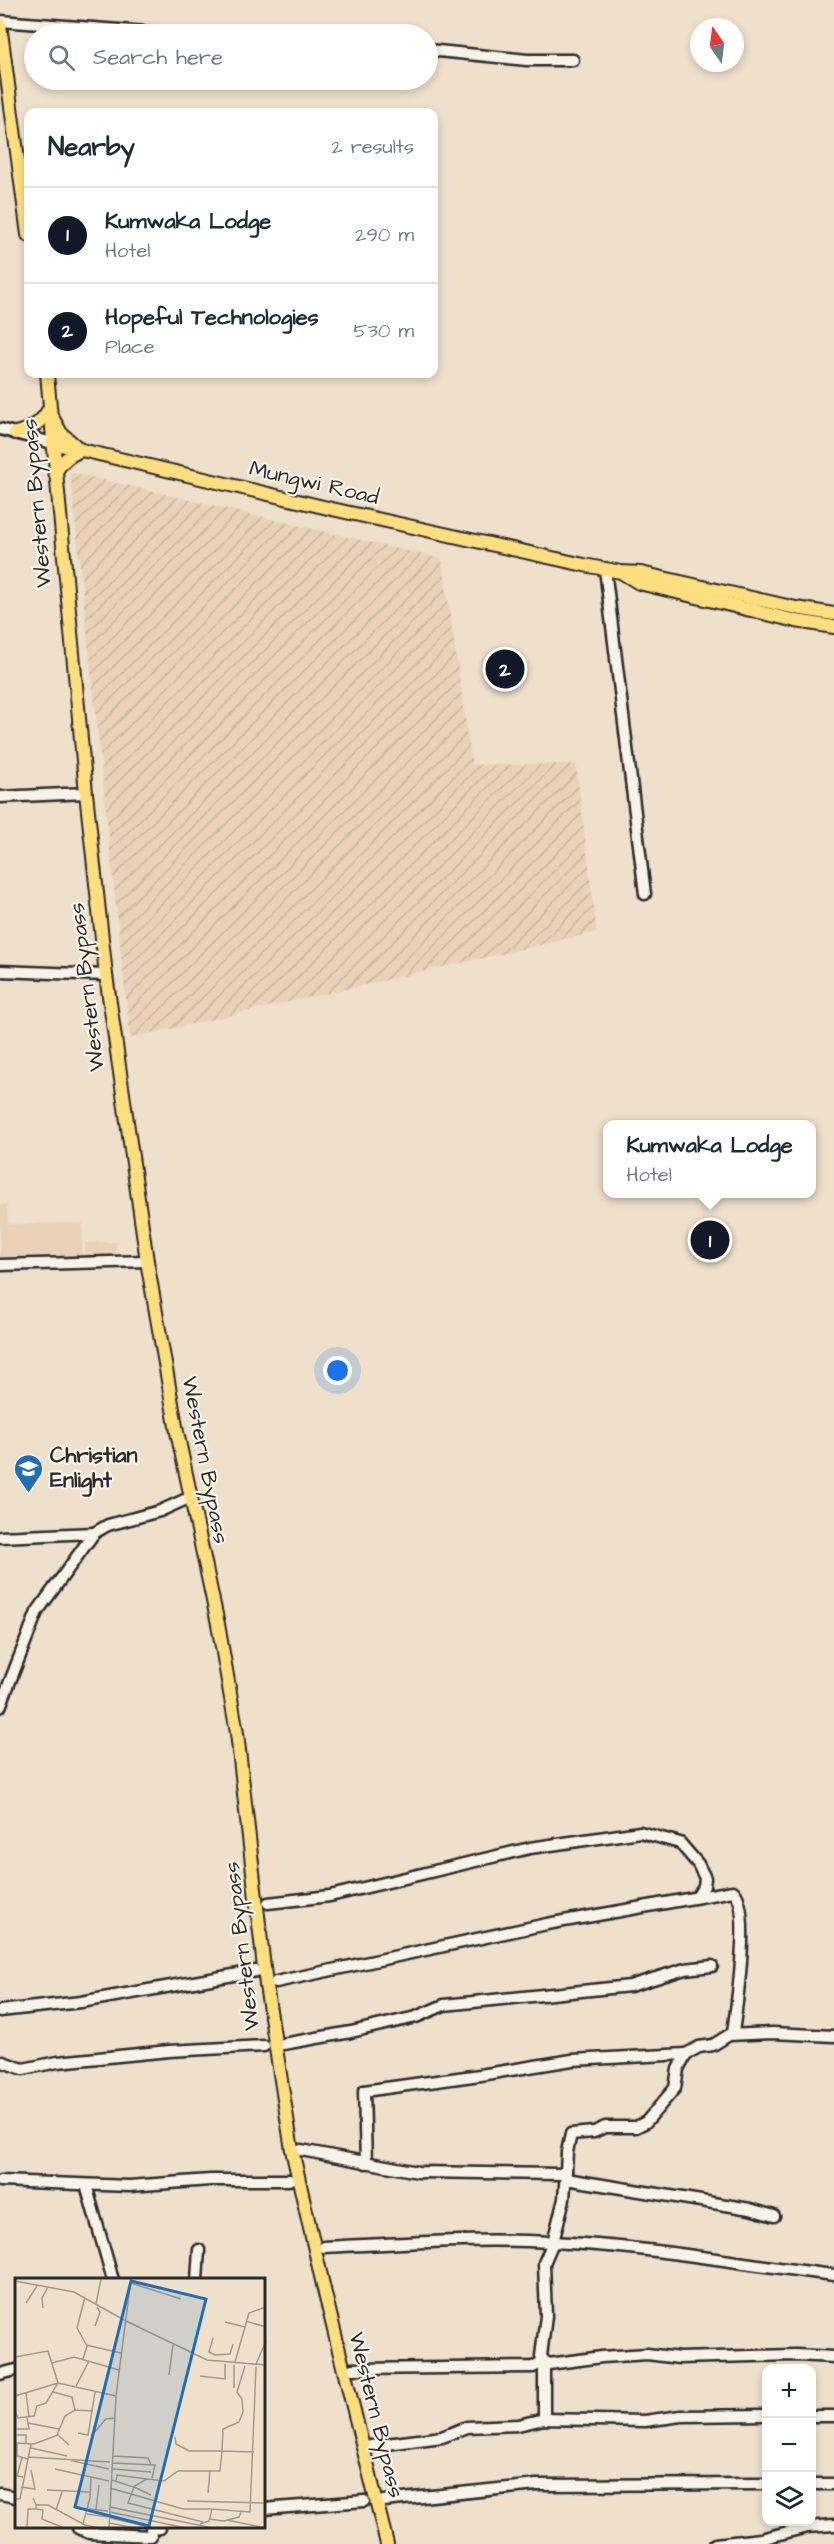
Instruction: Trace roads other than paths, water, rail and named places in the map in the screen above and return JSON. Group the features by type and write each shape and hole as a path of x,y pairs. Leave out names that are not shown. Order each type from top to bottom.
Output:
{"main road":[{"path":"0,22 24,205"},
{"name":"Western Bypass","path":"47,378 86,793 106,975 147,1261 237,1733 267,1985 291,2150 387,2544"},
{"path":"15,433 30,429 42,420 49,407"},
{"path":"49,407 61,433 82,450"},
{"name":"Mungwi Road","path":"52,443 332,509 605,569 641,573 796,608 834,614"},
{"path":"55,473 61,462 70,454 82,450"},
{"name":"Mungwi Road","path":"621,572 639,583 796,621 834,627"}],"street":[{"path":"0,22 29,24"},
{"path":"438,51 527,60 573,60"},
{"name":"Mungwi Road","path":"0,429 52,443"},
{"path":"605,569 645,894"},
{"path":"0,797 86,793"},
{"path":"0,971 106,975"},
{"path":"0,1265 147,1261"},
{"path":"0,1537 94,1533 108,1526 160,1511 191,1497"},
{"path":"0,1707 37,1612 94,1533"},
{"path":"268,1903 330,1896 530,1848 640,1832 680,1843 698,1864 705,1878 704,1886 698,1897"},
{"path":"276,1982 547,1924 734,1891 740,1897 742,1910 741,1963 733,2033"},
{"path":"283,2044 416,2018 444,2005 630,1986 685,1969 712,1966"},
{"path":"0,2011 81,2002 256,1971"},
{"path":"366,2163 364,2091 572,2060 686,2054 699,2047 713,2045 733,2033 834,2036"},
{"path":"0,2061 23,2069 58,2062 169,2051 264,2046"},
{"path":"544,2419 544,2361 541,2356 546,2316 544,2263 553,2241 564,2199 567,2152 571,2134 594,2132 605,2127 636,2127 646,2122 675,2088 678,2069 686,2054"},
{"path":"301,2150 366,2163 429,2172 560,2174 750,2208 774,2216"},
{"path":"0,2181 129,2186 210,2180 289,2180"},
{"path":"86,2185 112,2278"},
{"path":"324,2247 424,2242 553,2241 742,2261 761,2266 834,2275"},
{"path":"197,2278 199,2250"},
{"path":"544,2361 549,2364 646,2354 679,2358 795,2355 834,2357"},
{"path":"352,2369 533,2367 544,2361"},
{"path":"0,2374 15,2370"},
{"path":"371,2446 442,2436 467,2427 518,2425 544,2419 645,2421 681,2416 762,2415"},
{"path":"816,2416 834,2416"},
{"path":"384,2501 537,2485 762,2484"},
{"path":"816,2484 834,2484"},
{"path":"0,2493 15,2497"},
{"path":"266,2509 364,2501"},
{"path":"715,2544 761,2539 807,2527 834,2525"},
{"path":"80,2529 89,2533 152,2533"}],"place":[{"name":"Hopeful Technologies","path":"505,669"},
{"name":"Kumwaka Lodge","path":"710,1240"},
{"name":"Christian Enlight","path":"29,1494"}]}
